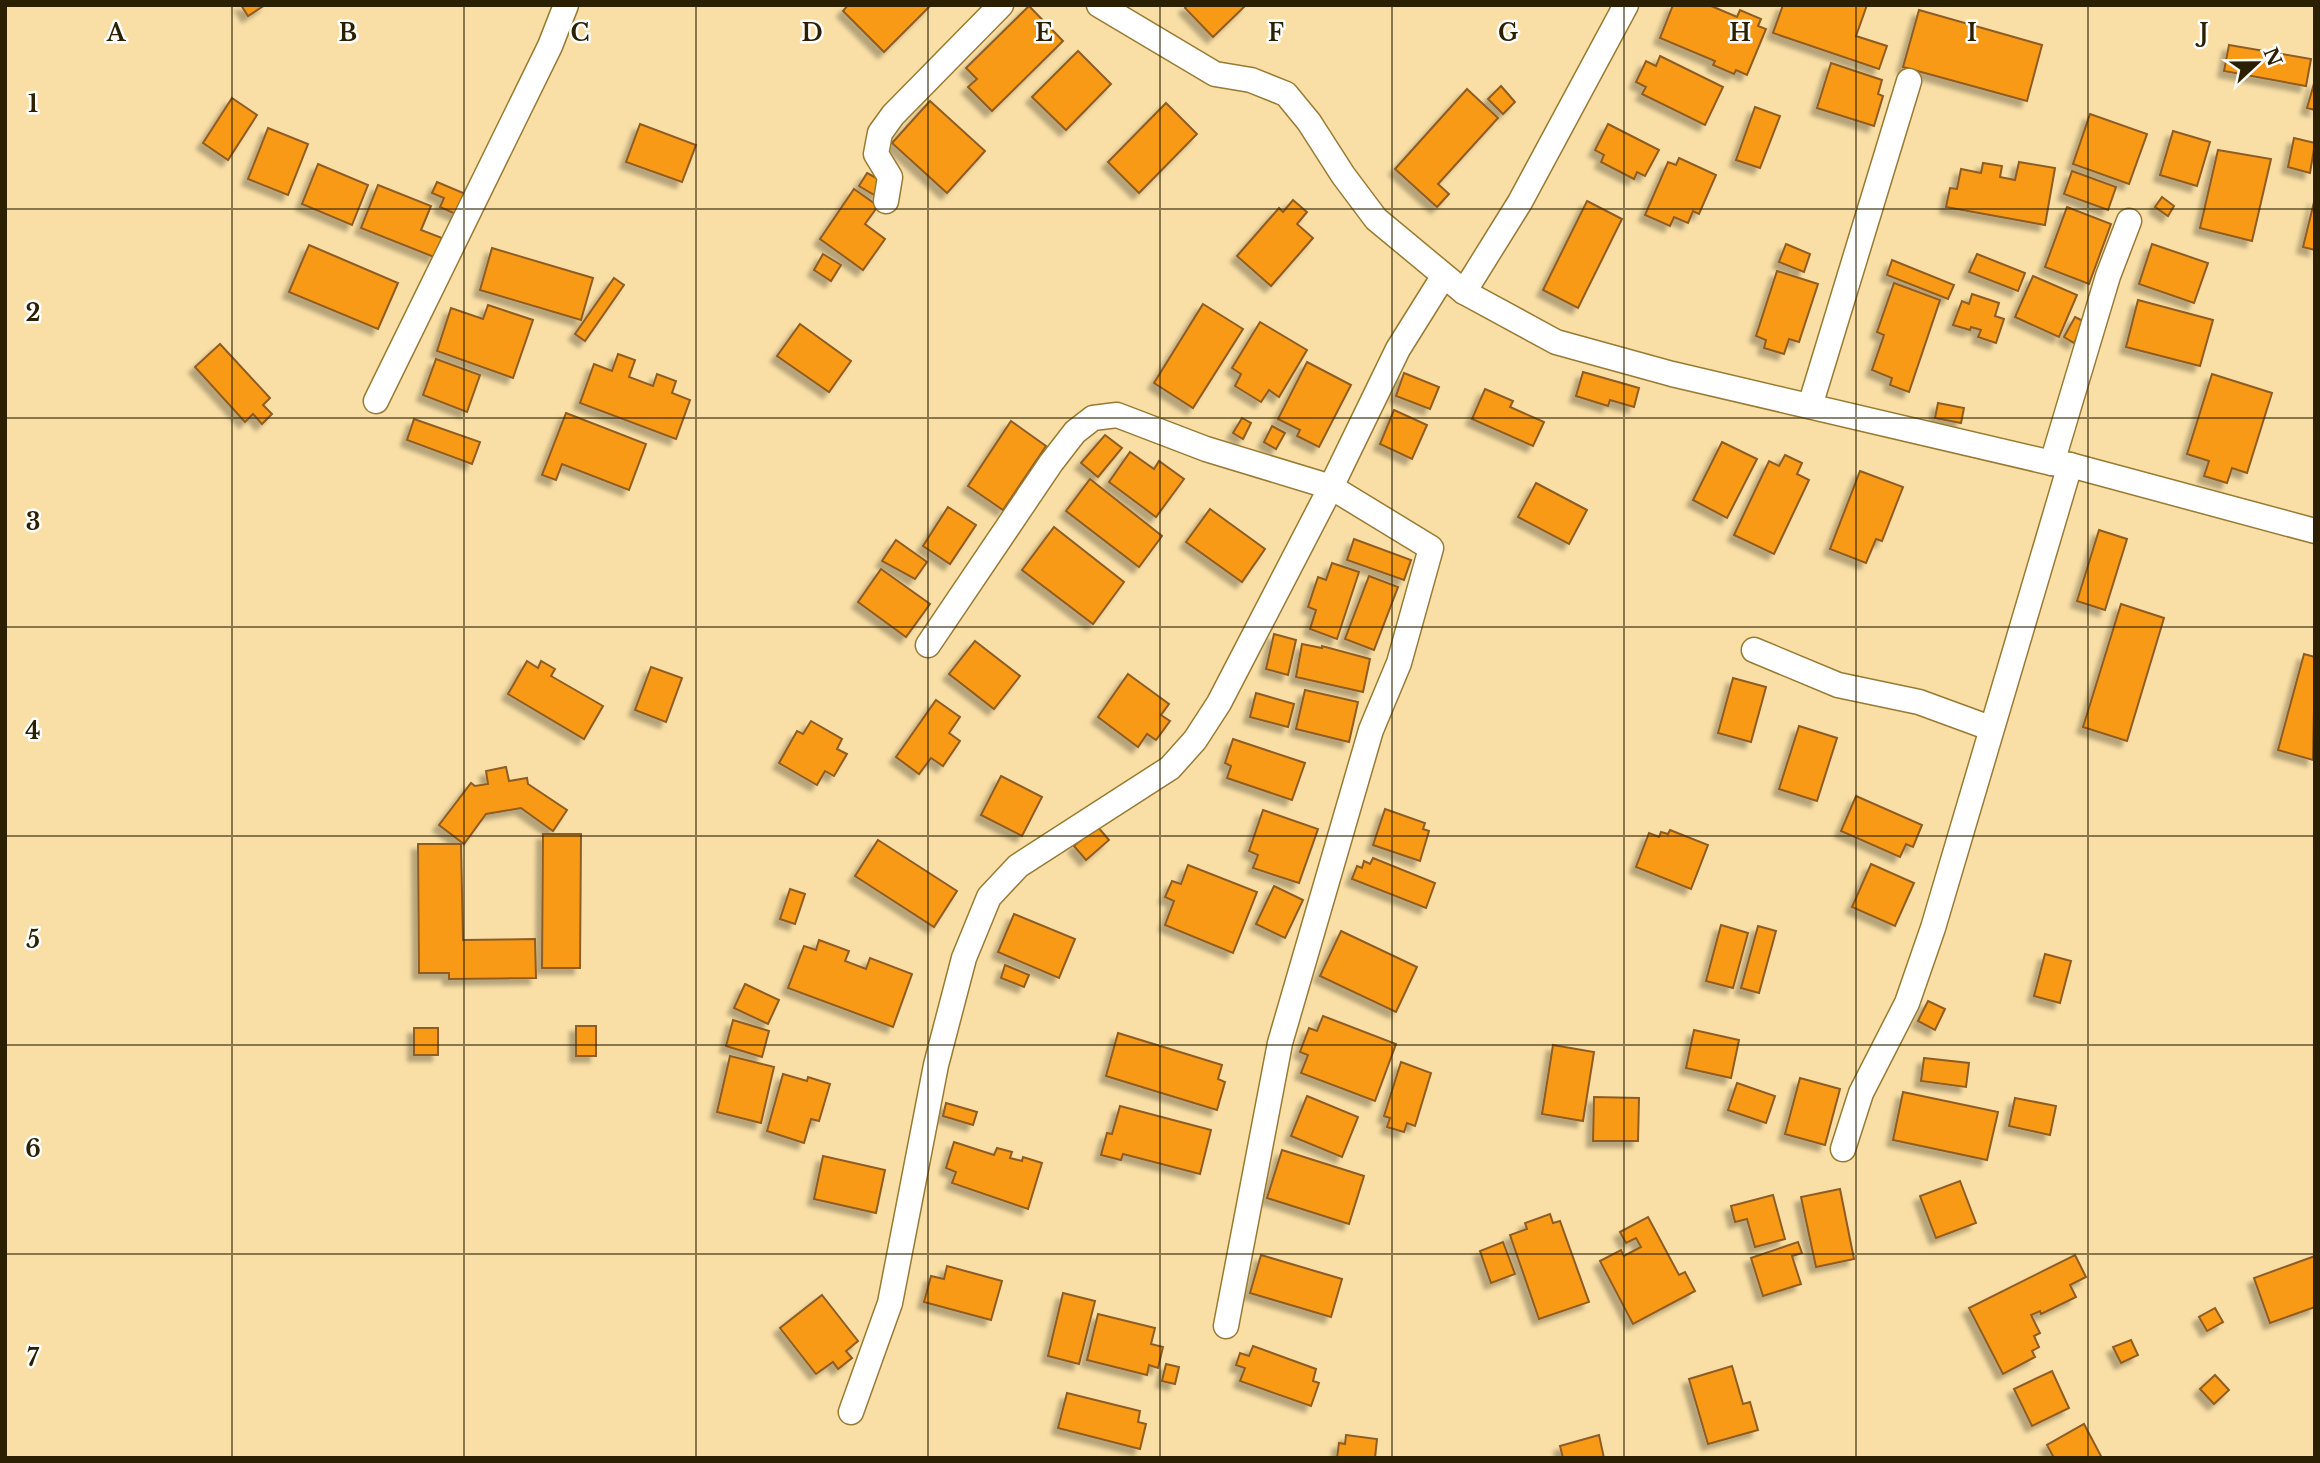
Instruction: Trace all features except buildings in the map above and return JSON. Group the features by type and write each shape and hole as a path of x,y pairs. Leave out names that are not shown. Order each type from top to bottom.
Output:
{"street":[{"path":"376,401 550,46 566,5"},
{"path":"886,201 890,177 876,154 880,133 930,76 1001,5"},
{"path":"1099,5 1214,74 1251,79 1286,94 1309,122 1343,175 1376,219 1464,292 1556,342 1672,374 2061,464 2315,531"},
{"path":"1464,292 1520,202 1626,5"},
{"path":"1810,405 1909,81"},
{"path":"1843,1149 1861,1093 1907,1003 1933,928 2061,464 2108,276 2129,221"},
{"path":"850,1412 890,1303 936,1065 964,958 989,897 1018,866 1170,768 1195,740 1219,703 1331,487 1398,349 1443,277"},
{"path":"928,645 1051,463 1075,432 1093,418 1116,415 1206,449 1331,487 1431,548 1399,663 1363,756 1280,1043 1226,1326"},
{"path":"1754,650 1838,685 1919,702 1990,728"}]}
